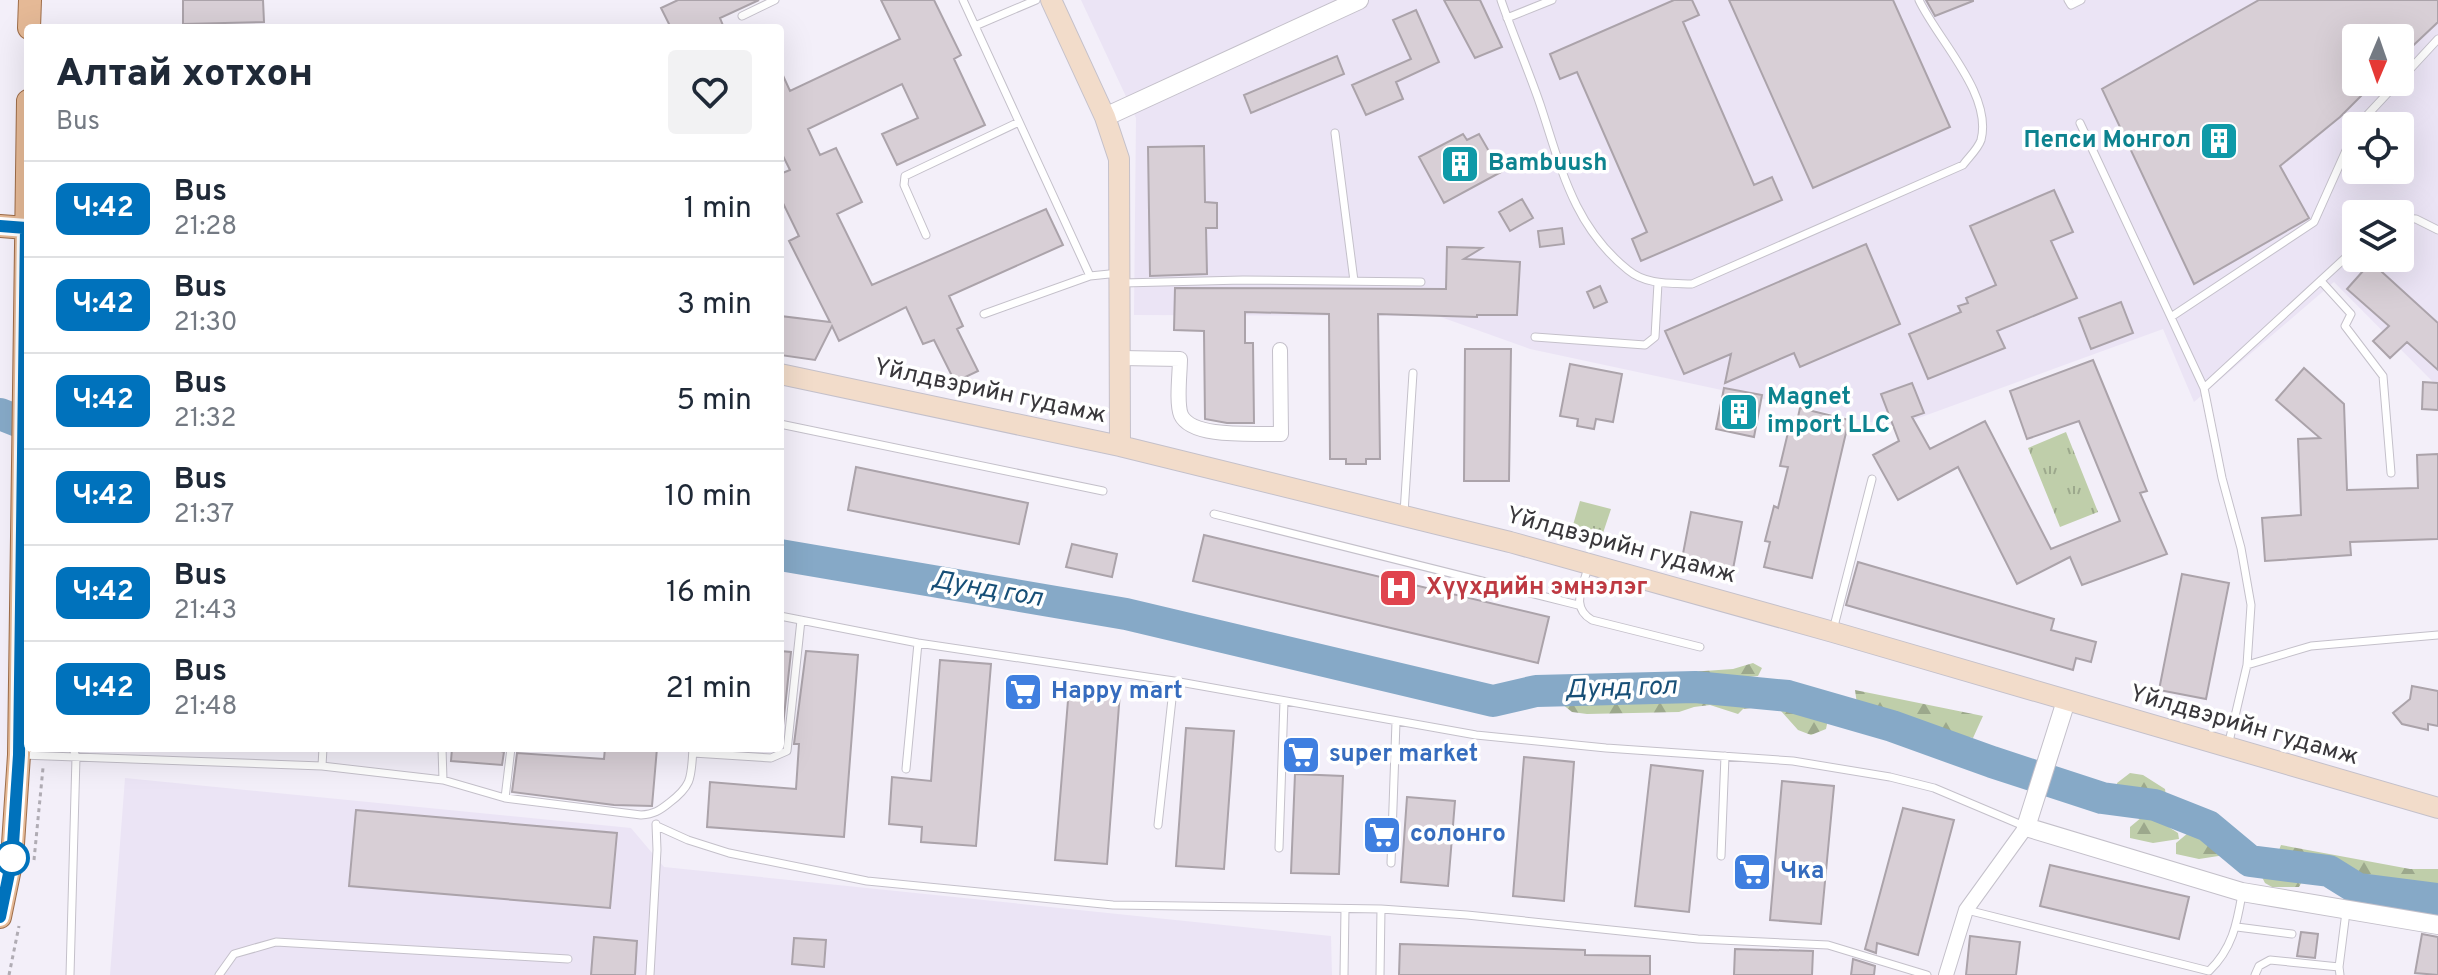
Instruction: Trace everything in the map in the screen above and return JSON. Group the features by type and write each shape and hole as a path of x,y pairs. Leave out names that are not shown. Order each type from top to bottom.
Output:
{"main road":[{"path":"29,24 30,0"},
{"path":"1051,0 1105,117 1119,159 1120,446"},
{"path":"0,917 12,859 19,755 24,350 16,227 24,152"},
{"name":"Yйлдвэрийн гудамж","path":"784,375 1120,446 1404,515 1833,632 2438,808"}],"street":[{"path":"1105,117 1359,0"},
{"path":"1121,358 1180,359 1179,412 1188,425 1209,432 1281,434 1280,350"},
{"path":"1946,975 1966,910 2029,819 2066,701"},
{"path":"2029,819 2242,892 2438,925"}],"lane":[{"path":"742,16 775,0"},
{"path":"963,0 1090,276"},
{"path":"975,26 1036,0"},
{"path":"1501,0 1557,161 1586,227 1629,272 1658,283 1692,284 1963,165 1981,142 1983,117 1966,76 1919,0"},
{"path":"1507,18 1552,0"},
{"path":"2068,0 2071,5 2081,0"},
{"path":"2414,65 2438,39"},
{"path":"2370,112 2385,96"},
{"path":"926,235 904,185 905,176 1019,122"},
{"path":"2080,123 2204,388 2251,605 2247,665 2227,748"},
{"path":"1335,133 1354,281"},
{"path":"2171,317 2314,222 2342,159"},
{"path":"2414,219 2438,230"},
{"path":"2204,388 2342,261"},
{"path":"984,314 1090,276 1421,282"},
{"path":"2321,281 2351,314 2345,326 2383,376 2391,473"},
{"path":"1535,337 1645,345 1655,337 1658,283"},
{"path":"1404,515 1413,373"},
{"path":"784,425 1103,491"},
{"path":"1833,632 1872,479"},
{"path":"1214,514 1578,605"},
{"path":"1589,564 1578,605 1582,614 1592,620 1700,647"},
{"path":"784,617 918,643 1174,681 1476,735 1793,761 1890,777 2029,819"},
{"path":"712,752 771,758 787,751 801,620"},
{"path":"2247,665 2311,646 2438,635"},
{"path":"906,769 918,643"},
{"path":"1158,825 1174,681"},
{"path":"1279,848 1284,701"},
{"path":"1391,863 1396,722"},
{"path":"70,975 74,752"},
{"path":"322,766 323,752"},
{"path":"442,752 443,780"},
{"path":"505,798 511,752"},
{"path":"19,755 322,766 443,780 505,798 641,815 656,814 684,793 691,775 693,752"},
{"path":"1721,856 1725,756"},
{"path":"650,975 656,814"},
{"path":"657,826 729,853 867,881 1113,905 1381,909 1698,939 1828,945 1927,975"},
{"path":"1966,910 2209,971 2226,951 2237,927 2242,892"},
{"path":"1344,975 1345,909"},
{"path":"1380,975 1381,909"},
{"path":"2255,975 2259,966 2270,960 2339,971 2346,909"},
{"path":"2237,927 2292,934"},
{"path":"219,975 234,954 276,942 568,959"}],"shaded area":[{"path":"1081,0 2438,0 2438,387 2334,282 2194,402 2163,329 1894,427 1530,349 1438,316 1134,315 1136,118"},
{"path":"125,778 631,828 664,867 1331,936 1332,975 110,975"}],"green space":[{"path":"2066,432 2098,512 2060,527 2028,448"},
{"path":"1580,501 1611,509 1603,533 1573,525"},
{"path":"1753,663 1762,668 1758,676 1704,682 1584,684 1617,677 1733,669"},
{"path":"1855,690 1983,716 1973,738 1885,721 1858,711"},
{"path":"1628,693 1758,698 1751,708 1743,709 1738,714 1710,705 1679,712 1587,714 1572,712 1562,704 1565,697 1612,697"},
{"path":"1781,704 1818,712 1828,719 1826,729 1811,735 1798,730 1781,711"},
{"path":"2130,773 2143,775 2165,789 2166,796 2140,799 2118,794 2117,783"},
{"path":"2142,817 2156,819 2178,833 2179,839 2153,843 2130,838 2130,827"},
{"path":"2188,833 2202,835 2224,849 2225,855 2199,859 2176,854 2176,843"},
{"path":"2281,845 2410,869 2438,869 2438,890 2379,885 2277,855"},
{"path":"2269,867 2299,871 2305,876 2299,887 2272,887 2262,877"}],"building":[{"path":"183,0 263,0 264,22 183,24"},
{"path":"678,0 759,0 720,18 722,24 669,24 661,8"},
{"path":"881,0 934,0 961,55 954,59 985,125 897,165 882,134 918,118 902,84 808,129 820,155 836,148 862,202 837,214 872,285 1046,209 1063,245 949,296 963,326 957,329 978,371 955,382 934,340 923,344 906,307 839,341 832,326 815,360 784,356 784,316 830,322 789,241 799,236 784,205 784,172 790,170 784,158 784,78 790,91 900,39"},
{"path":"1444,0 1480,0 1502,47 1475,58"},
{"path":"1674,0 1692,0 1699,15 1683,22 1754,185 1772,177 1782,200 1641,261 1632,239 1647,232 1577,72 1560,79 1550,54"},
{"path":"1729,0 1893,0 1950,127 1813,188"},
{"path":"1926,0 1973,0 1973,1 1935,16"},
{"name":"Пепси Монгол","path":"2259,0 2438,0 2438,22 2414,45 2414,24 2342,24 2342,96 2361,96 2280,166 2309,218 2194,284 2102,89"},
{"path":"1416,10 1439,62 1396,82 1403,99 1366,115 1352,85 1411,59 1393,20"},
{"path":"1337,56 1344,74 1251,113 1244,95"},
{"name":"Bambuush","path":"1463,134 1467,140 1479,134 1501,172 1444,203 1419,157"},
{"path":"1204,146 1205,202 1217,203 1217,228 1206,228 1207,274 1150,276 1148,147"},
{"path":"2054,190 2073,232 2051,241 2077,298 1997,331 2005,348 1928,379 1909,334 1961,312 1958,306 1968,303 1966,298 1996,285 1970,226"},
{"path":"1522,199 1533,218 1510,231 1499,212"},
{"path":"1562,228 1564,244 1540,247 1538,231"},
{"path":"1866,244 1900,324 1800,367 1794,353 1725,383 1731,354 1684,374 1665,331"},
{"path":"1447,247 1482,248 1464,259 1520,262 1517,315 1378,314 1380,459 1366,459 1366,464 1346,464 1346,459 1330,459 1329,314 1245,312 1245,343 1253,343 1254,423 1205,419 1204,331 1174,330 1175,288 1446,289"},
{"path":"2362,272 2382,272 2438,323 2438,370 2407,342 2390,358 2373,341 2389,326 2347,289"},
{"path":"1600,286 1607,302 1594,308 1587,292"},
{"path":"2121,302 2133,333 2091,349 2079,318"},
{"path":"1465,349 1511,349 1509,481 1464,481"},
{"path":"2093,360 2147,491 2140,493 2167,554 2082,585 2070,557 2017,584 1958,467 1898,500 1873,455 1899,441 1881,394 1912,383 1924,413 1912,417 1930,449 1985,421 2051,549 2120,521 2079,421 2027,439 2010,391"},
{"path":"1570,364 1622,374 1613,422 1596,419 1594,429 1577,426 1578,419 1560,416"},
{"path":"2304,368 2344,404 2347,490 2418,488 2417,455 2438,454 2438,539 2350,542 2351,555 2265,561 2262,518 2301,515 2298,439 2320,438 2276,400"},
{"path":"2423,382 2438,383 2438,410 2422,409"},
{"name":"Magnet import LLC","path":"1724,388 1762,395 1754,437 1716,429"},
{"path":"1800,408 1849,420 1812,578 1764,567 1770,542 1765,541 1774,506 1778,508 1788,467 1780,466 1790,424 1796,426"},
{"path":"856,467 1028,503 1019,544 848,510"},
{"path":"1691,512 1742,522 1733,569 1682,559"},
{"path":"1204,535 1549,617 1538,663 1193,581"},
{"path":"1072,544 1117,554 1112,577 1066,567"},
{"path":"1858,562 2054,619 2051,630 2096,642 2091,662 2076,658 2073,670 1846,605"},
{"path":"2182,574 2229,583 2206,699 2159,690"},
{"path":"784,651 791,652 784,716"},
{"path":"806,651 858,655 844,837 707,827 710,782 796,789 799,744 794,744"},
{"path":"940,660 991,664 976,846 921,842 922,827 889,824 892,777 931,781"},
{"path":"2412,686 2438,691 2438,726 2428,724 2428,730 2402,724 2393,713 2410,699"},
{"path":"1069,688 1120,692 1107,864 1055,860"},
{"path":"1186,728 1234,731 1224,869 1176,866"},
{"path":"452,752 504,752 502,765 451,761"},
{"path":"605,752 657,752 652,806 614,805 512,792 517,753 604,759"},
{"path":"1524,757 1574,762 1564,901 1513,896"},
{"path":"1651,765 1703,771 1689,912 1635,906"},
{"path":"1295,774 1343,776 1339,874 1291,873"},
{"path":"1782,781 1834,786 1821,924 1770,920"},
{"path":"1407,797 1455,801 1448,886 1401,882"},
{"path":"1903,808 1954,820 1918,955 1877,943 1876,953 1865,949"},
{"path":"356,810 617,833 610,908 349,886"},
{"path":"2050,865 2189,897 2179,939 2040,906"},
{"path":"2301,932 2318,934 2315,958 2297,956"},
{"path":"2422,934 2438,937 2438,975 2415,973"},
{"path":"1970,936 2020,942 2016,975 1966,975"},
{"path":"594,937 637,941 635,975 591,975"},
{"path":"794,938 826,940 824,967 792,964"},
{"path":"1400,944 1585,950 1585,955 1650,956 1650,975 1399,975"},
{"path":"1735,949 1813,951 1812,975 1734,975"},
{"path":"1853,959 1875,966 1874,975 1851,975"}],"waterway":[{"name":"Дунд гол","path":"0,414 24,423"},
{"name":"Дунд гол","path":"784,556 1126,614 1493,701 1536,691 1695,687 1788,696 1892,726 2102,798 2155,805 2208,826 2250,861 2329,871 2358,889 2438,899"}],"bus line":[{"name":"Ч:42","path":"0,226 24,228"},
{"name":"Ч:42","path":"24,261 24,350"},
{"name":"Ч:42","path":"0,917 12,859 19,755 24,350"}],"place":[{"name":"Пепси Монгол","path":"2219,141"},
{"name":"Bambuush","path":"1460,164"},
{"name":"Magnet import LLC","path":"1739,412"},
{"name":"Хүүхдийн эмнэлэг","path":"1398,588"},
{"name":"Happy mart","path":"1023,692"},
{"name":"super market","path":"1301,755"},
{"name":"солонго","path":"1382,835"},
{"name":"Чка","path":"1752,872"}]}
